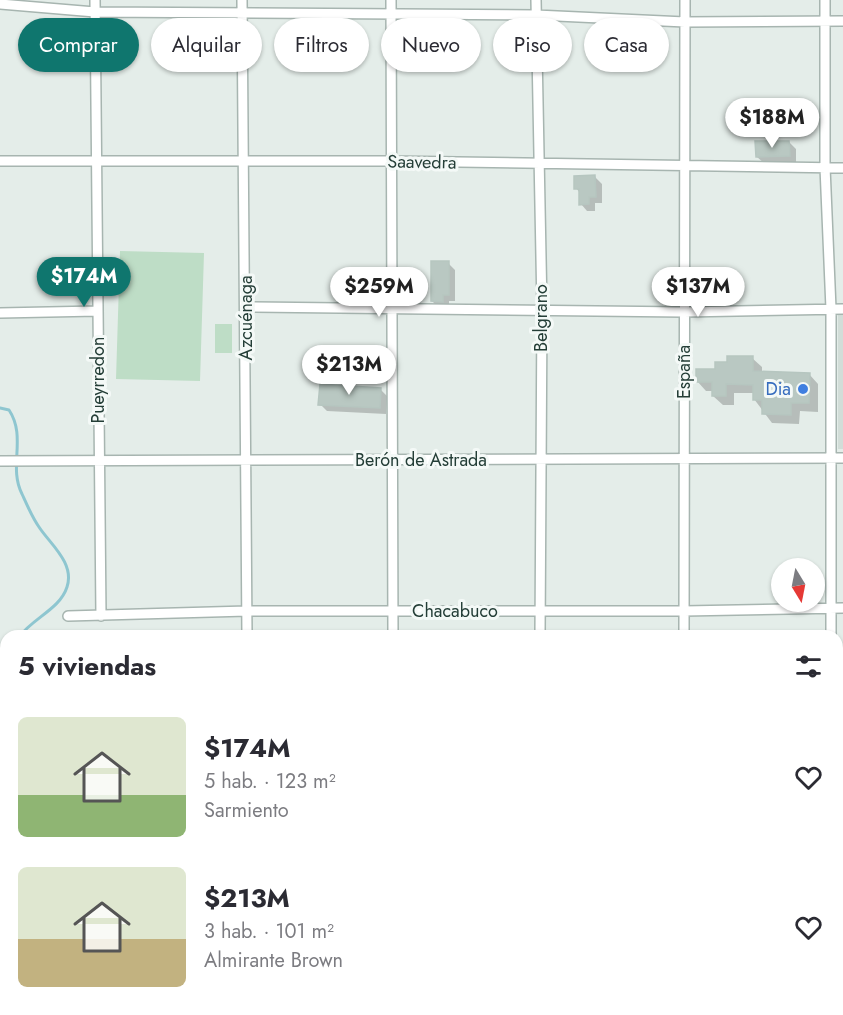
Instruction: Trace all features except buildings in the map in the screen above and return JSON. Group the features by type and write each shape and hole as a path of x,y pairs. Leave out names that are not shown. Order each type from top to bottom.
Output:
{"street":[{"name":"Pueyrredon","path":"95,0 101,616"},
{"name":"Azcuénaga","path":"242,0 247,630"},
{"path":"391,0 389,161 393,309 393,630"},
{"name":"Belgrano","path":"536,0 542,309 540,630"},
{"name":"España","path":"684,630 685,0"},
{"path":"825,0 825,167 831,309 831,630"},
{"path":"0,4 95,12 536,15 685,22 843,21"},
{"name":"Saavedra","path":"0,161 97,159 389,161 843,168"},
{"path":"246,307 684,312 843,309"},
{"path":"0,313 97,311"},
{"name":"Berón de Astrada","path":"1,461 843,458"},
{"name":"Chacabuco","path":"68,616 247,611 684,611 843,608"}],"shaded area":[{"path":"838,315 843,315 843,449 838,449"}],"green space":[{"path":"120,251 204,253 200,381 116,379"},
{"path":"215,324 232,324 232,353 215,353"}],"waterway":[{"path":"0,408 9,410 17,431 17,473 22,494 36,523 65,562 69,578 64,595 59,601 25,630"}],"place":[{"name":"Dia","path":"803,389"}]}
